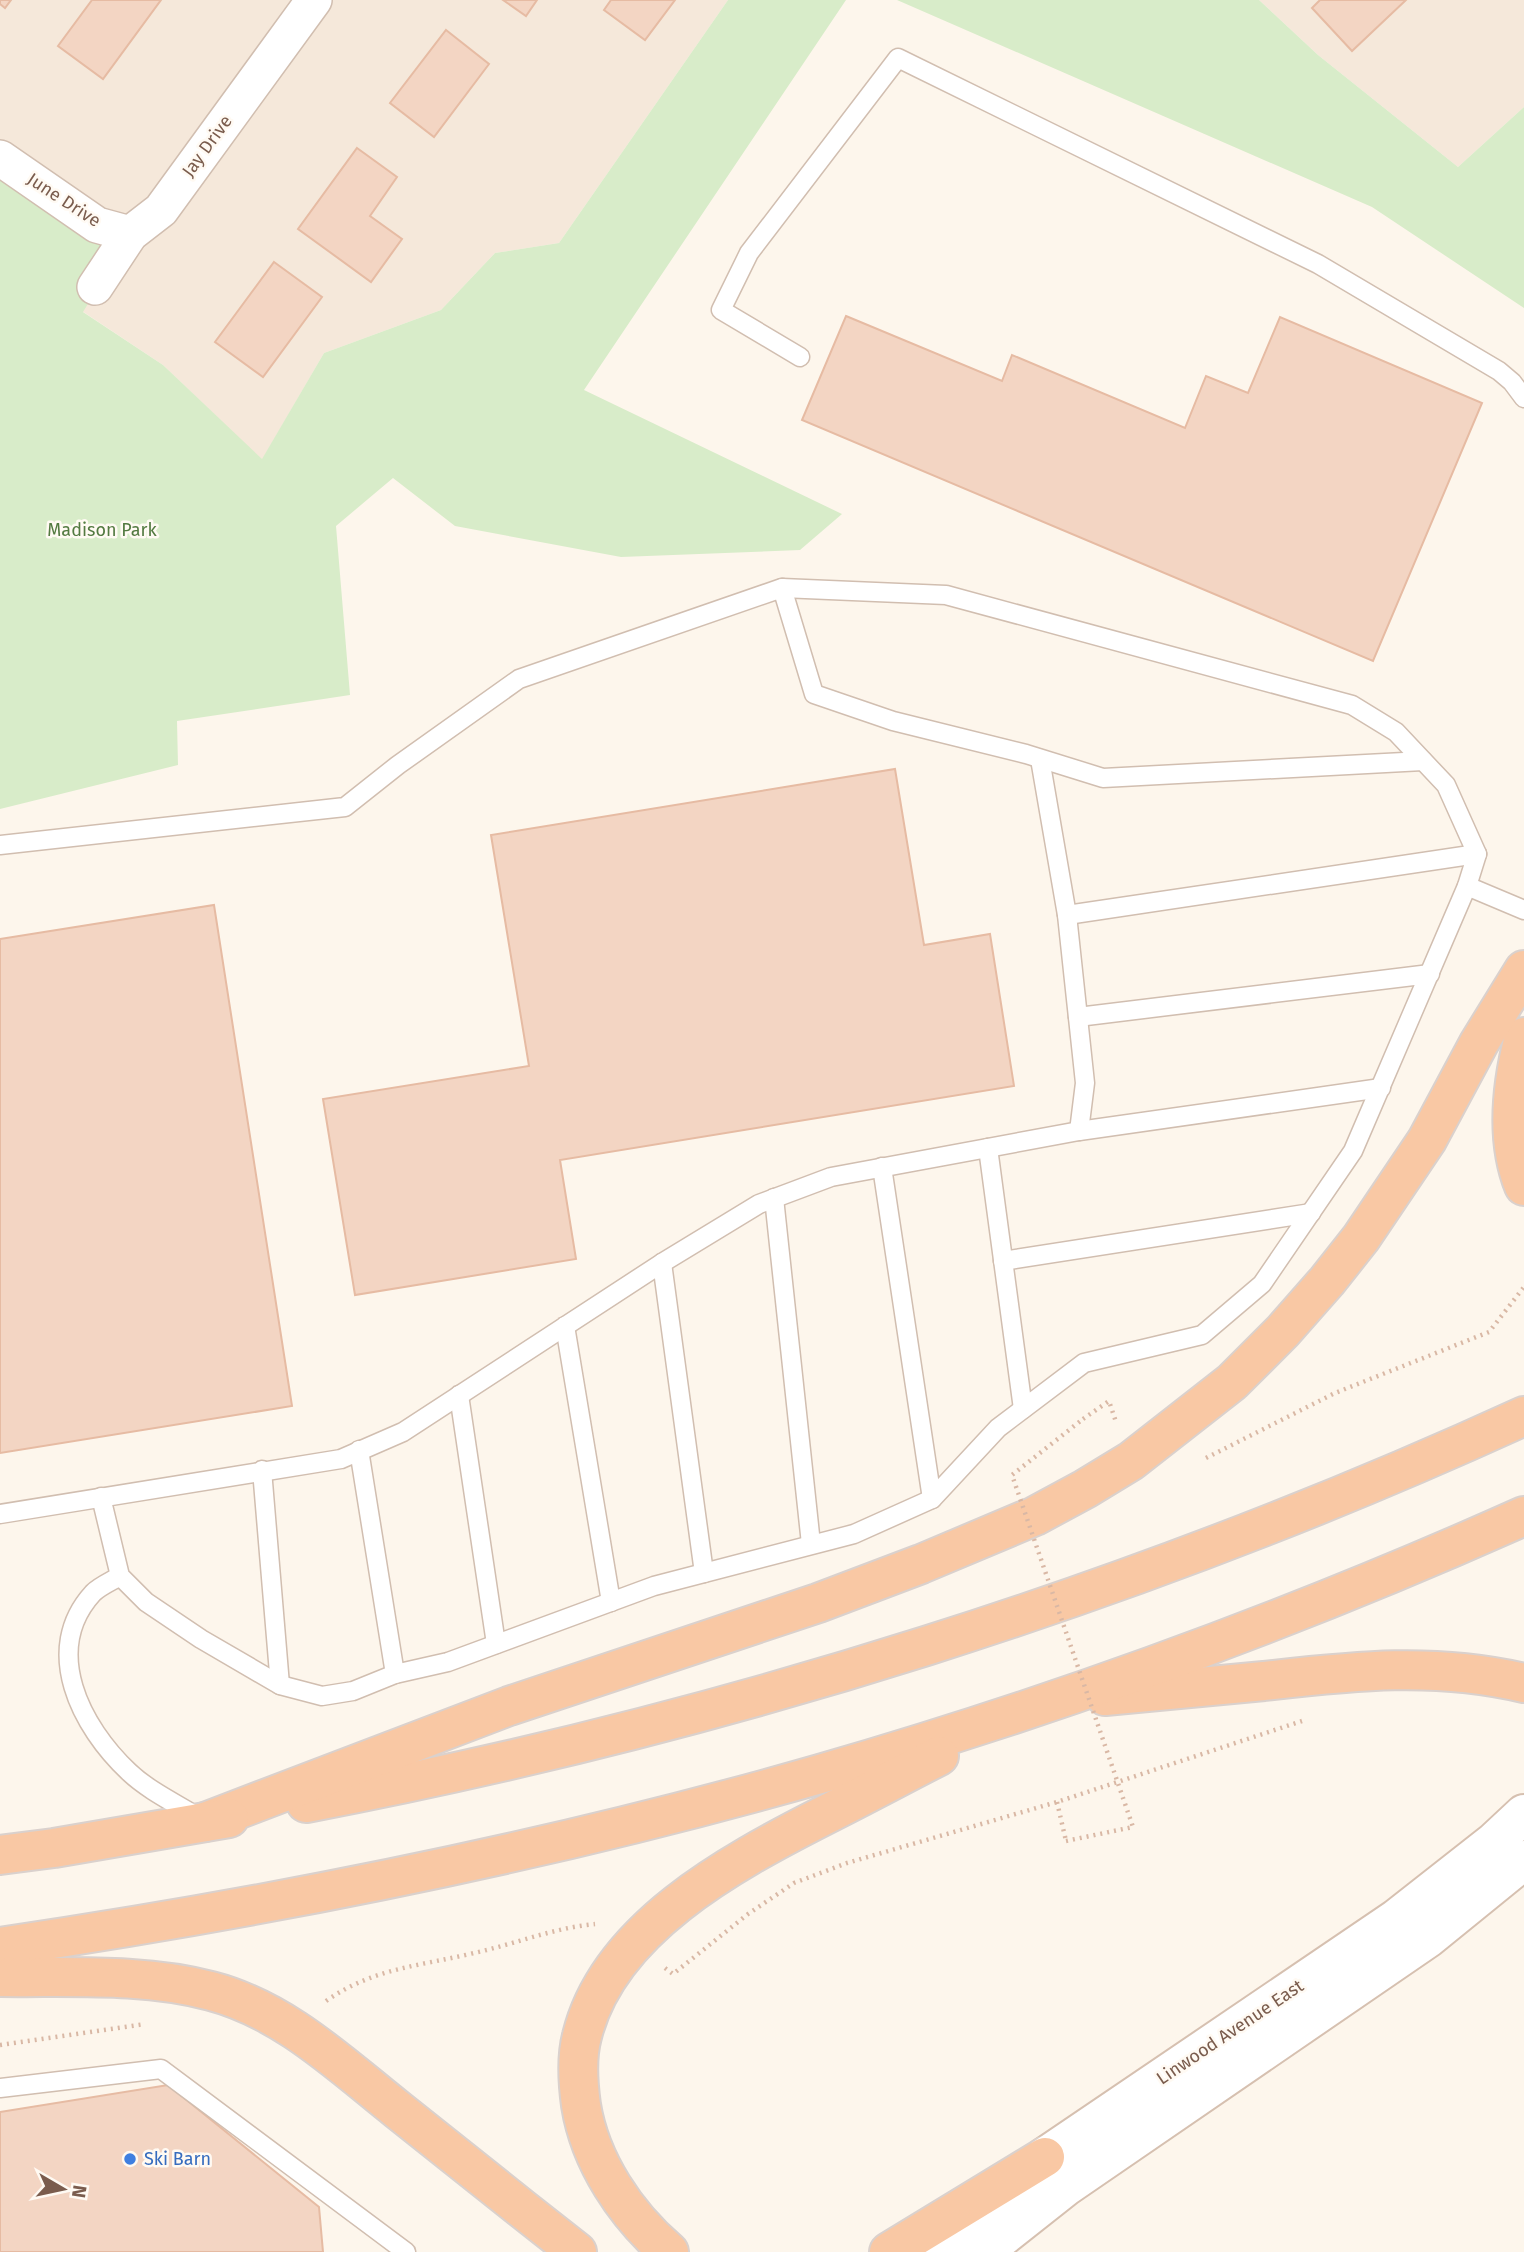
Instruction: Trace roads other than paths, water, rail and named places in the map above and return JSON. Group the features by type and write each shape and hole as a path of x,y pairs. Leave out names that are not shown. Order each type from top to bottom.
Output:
{"highway":[{"path":"205,1822 509,1706 818,1603 921,1564 1035,1516 1131,1461 1232,1381 1283,1331 1327,1281 1361,1238 1427,1140 1479,1043 1524,970"},
{"path":"1524,1037 1512,1115 1513,1144 1524,1186"},
{"path":"0,1855 205,1822 376,1789 562,1747 722,1706 869,1662 1086,1591 1233,1538 1384,1477 1524,1416"},
{"path":"0,1947 298,1898 526,1850 821,1774 1043,1703 1260,1625 1423,1560 1524,1516"},
{"path":"669,2252 636,2220 620,2199 593,2147 584,2122 578,2065 582,2037 603,1986 619,1963 662,1916 734,1863 1043,1703 1368,1670 1461,1671 1524,1683"},
{"path":"0,1978 105,1979 178,1984 213,1991 246,2004 303,2034 576,2252"},
{"path":"889,2252 1045,2157"}],"main road":[{"name":"Linwood Avenue East","path":"938,2252 1045,2157 1377,1933 1445,1882 1524,1814"},
{"name":"Linwood Avenue East","path":"983,2252 1065,2187 1388,1967 1476,1901 1524,1860"}],"street":[{"name":"Jay Drive","path":"96,287 130,234 161,210 314,0"},
{"name":"June Drive","path":"0,159 97,225 130,234"}],"lane":[{"path":"800,357 721,310 749,253 898,58 1318,264 1499,371 1524,398"},
{"path":"782,588 814,694 893,721 1102,778 1423,761"},
{"path":"0,845 345,807 398,765 519,679 782,588 946,595 1352,705 1396,732 1446,785 1477,854 1467,886 1353,1152 1262,1283 1202,1335 1084,1363 998,1428 932,1499 854,1534 654,1586 448,1662 395,1674 353,1691 322,1696 280,1685 201,1639 146,1602 120,1576 101,1497"},
{"path":"1040,759 1067,915 1085,1083 1079,1131"},
{"path":"1067,915 1477,854"},
{"path":"1467,886 1524,910"},
{"path":"1078,1017 1430,974"},
{"path":"0,1514 341,1459 403,1432 662,1263 759,1204 831,1177 1079,1131 1381,1088"},
{"path":"988,1148 1023,1409"},
{"path":"881,1167 932,1499"},
{"path":"774,1198 811,1545"},
{"path":"1003,1262 1311,1213"},
{"path":"662,1263 704,1573"},
{"path":"565,1326 611,1601"},
{"path":"459,1395 496,1644"},
{"path":"359,1450 395,1674"},
{"path":"262,1470 280,1685"},
{"path":"120,1576 94,1591 70,1633 69,1660 74,1689 88,1723 114,1757 131,1774 205,1822"},
{"path":"0,2088 161,2069 406,2252"}],"place":[{"name":"Ski Barn","path":"130,2159"}],"park label":[{"name":"Madison Park","path":"102,530"}]}
